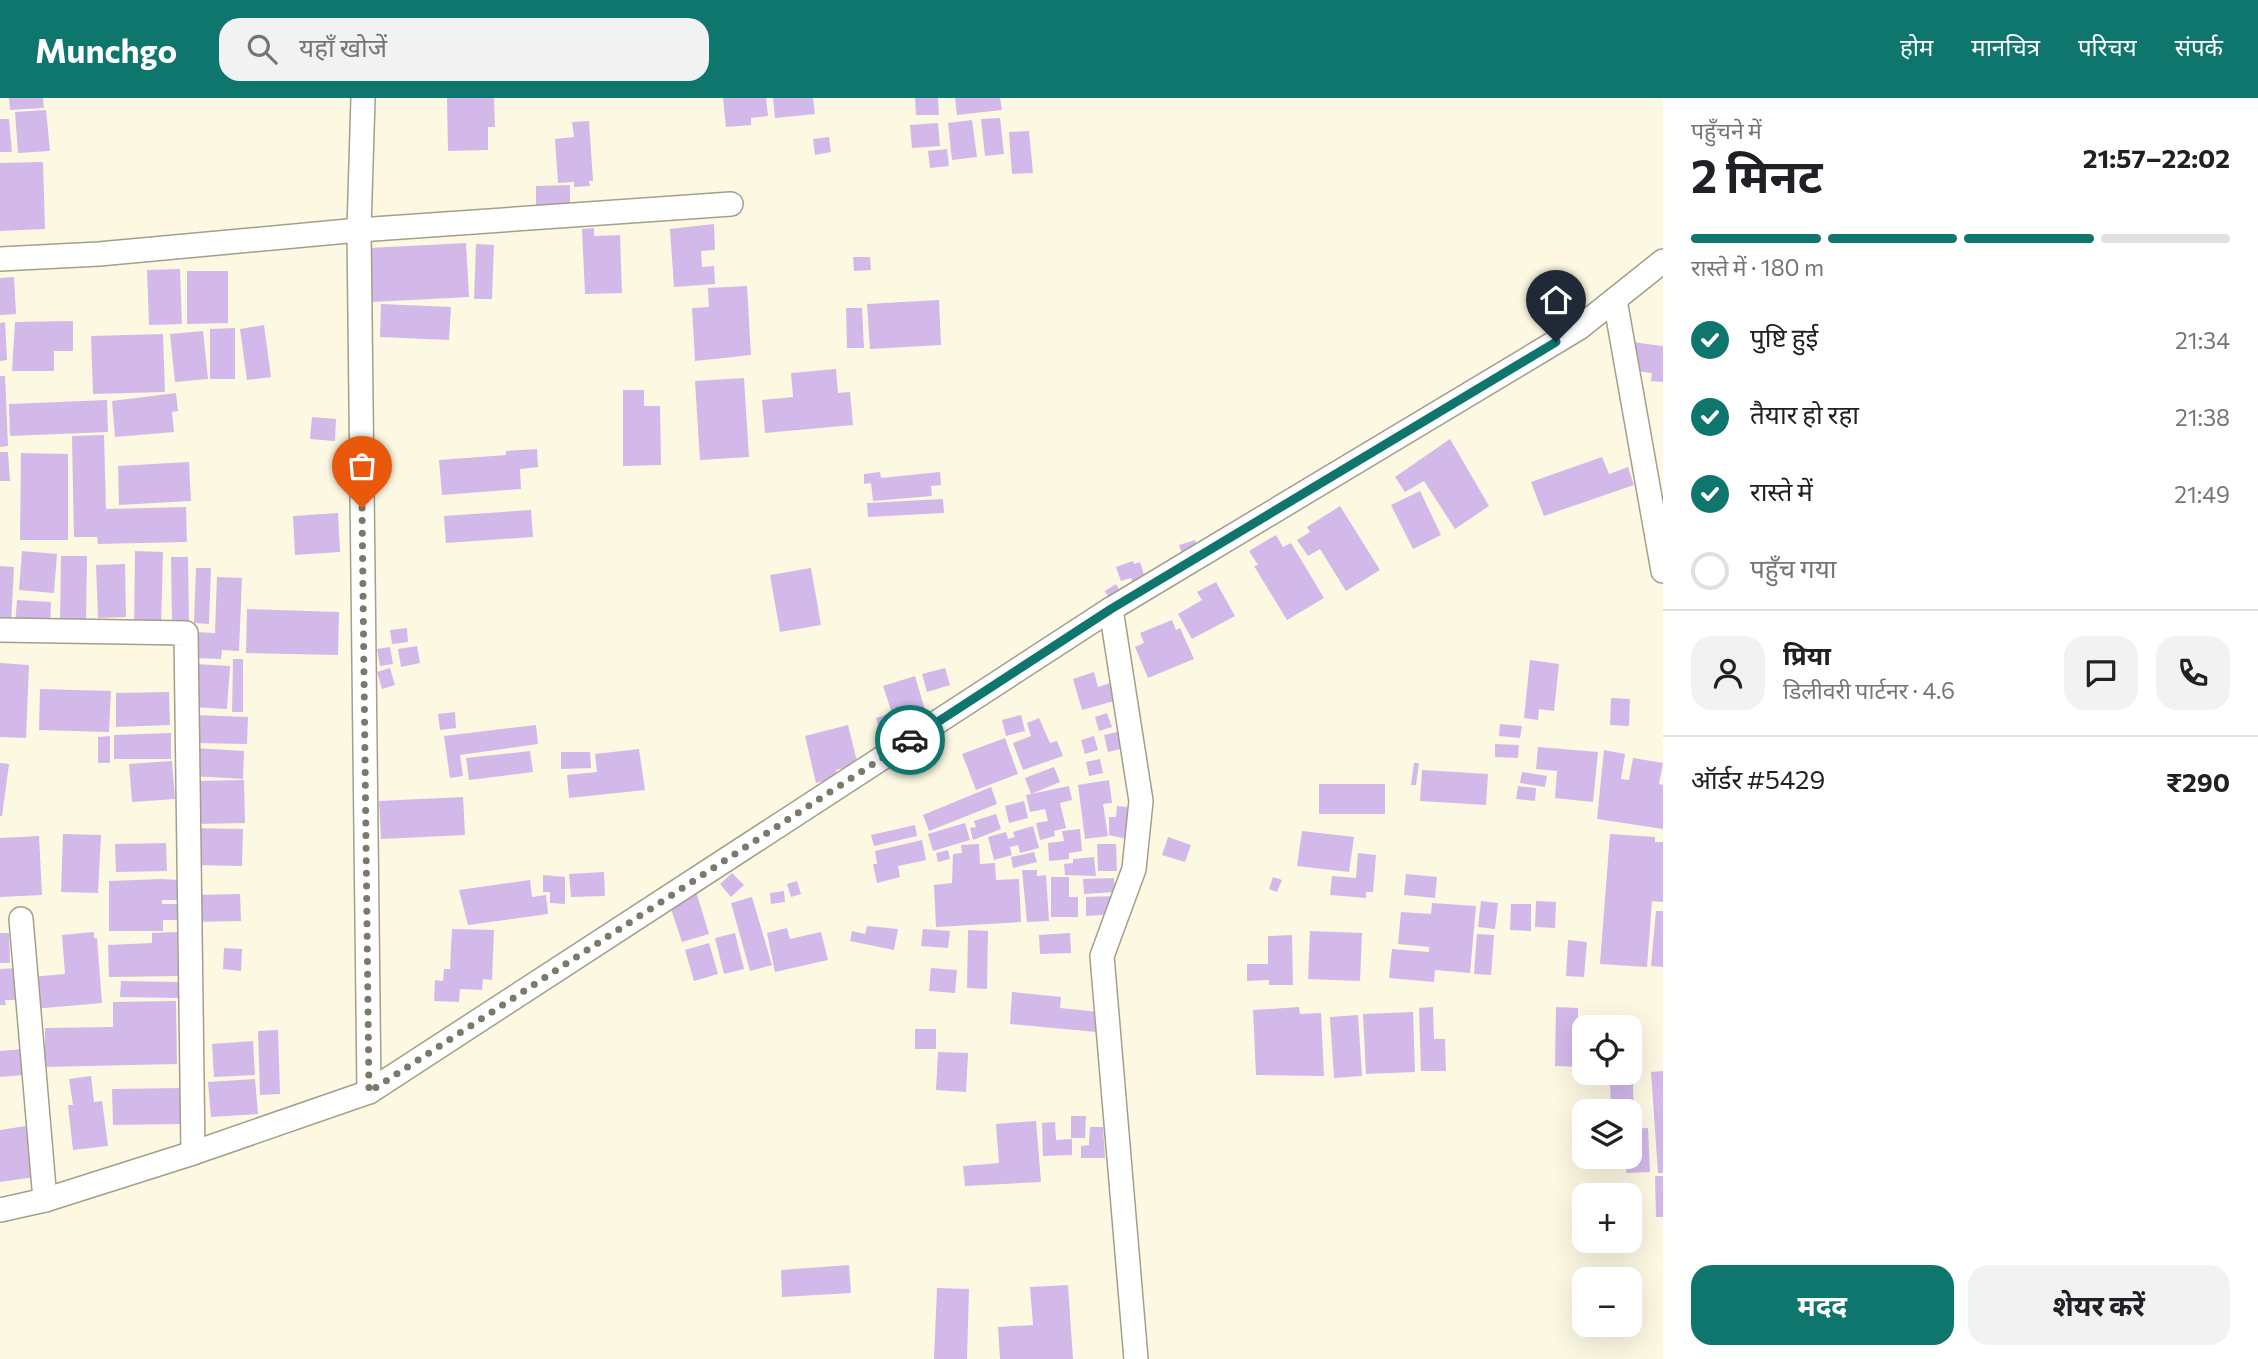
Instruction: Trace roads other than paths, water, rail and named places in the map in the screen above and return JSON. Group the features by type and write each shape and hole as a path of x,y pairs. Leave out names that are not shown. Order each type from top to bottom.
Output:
{"street":[{"path":"363,98 359,230 369,1092"},
{"path":"0,258 99,254 359,230 731,204"},
{"path":"0,1210 45,1200 193,1153 369,1092 1111,609 1579,328 1663,261"},
{"path":"1615,300 1663,571"},
{"path":"1111,609 1141,801 1133,869 1102,956 1136,1359"},
{"path":"0,631 186,634 193,1153"},
{"path":"21,919 45,1200"}]}
